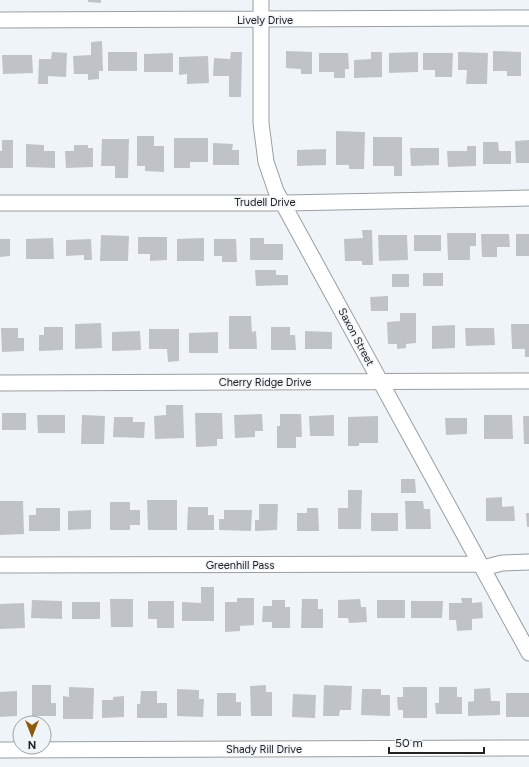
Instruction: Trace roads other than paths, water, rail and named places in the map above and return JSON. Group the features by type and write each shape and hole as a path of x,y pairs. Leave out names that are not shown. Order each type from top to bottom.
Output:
{"street":[{"name":"Saxon Street","path":"261,0 263,144 266,162 281,201 529,653"},
{"name":"Lively Drive","path":"0,20 529,18"},
{"name":"Trudell Drive","path":"0,203 529,198"},
{"name":"Cherry Ridge Drive","path":"0,383 529,381"},
{"name":"Greenhill Pass","path":"0,565 481,566 502,563 529,562"},
{"name":"Shady Rill Drive","path":"0,750 529,748"}]}
